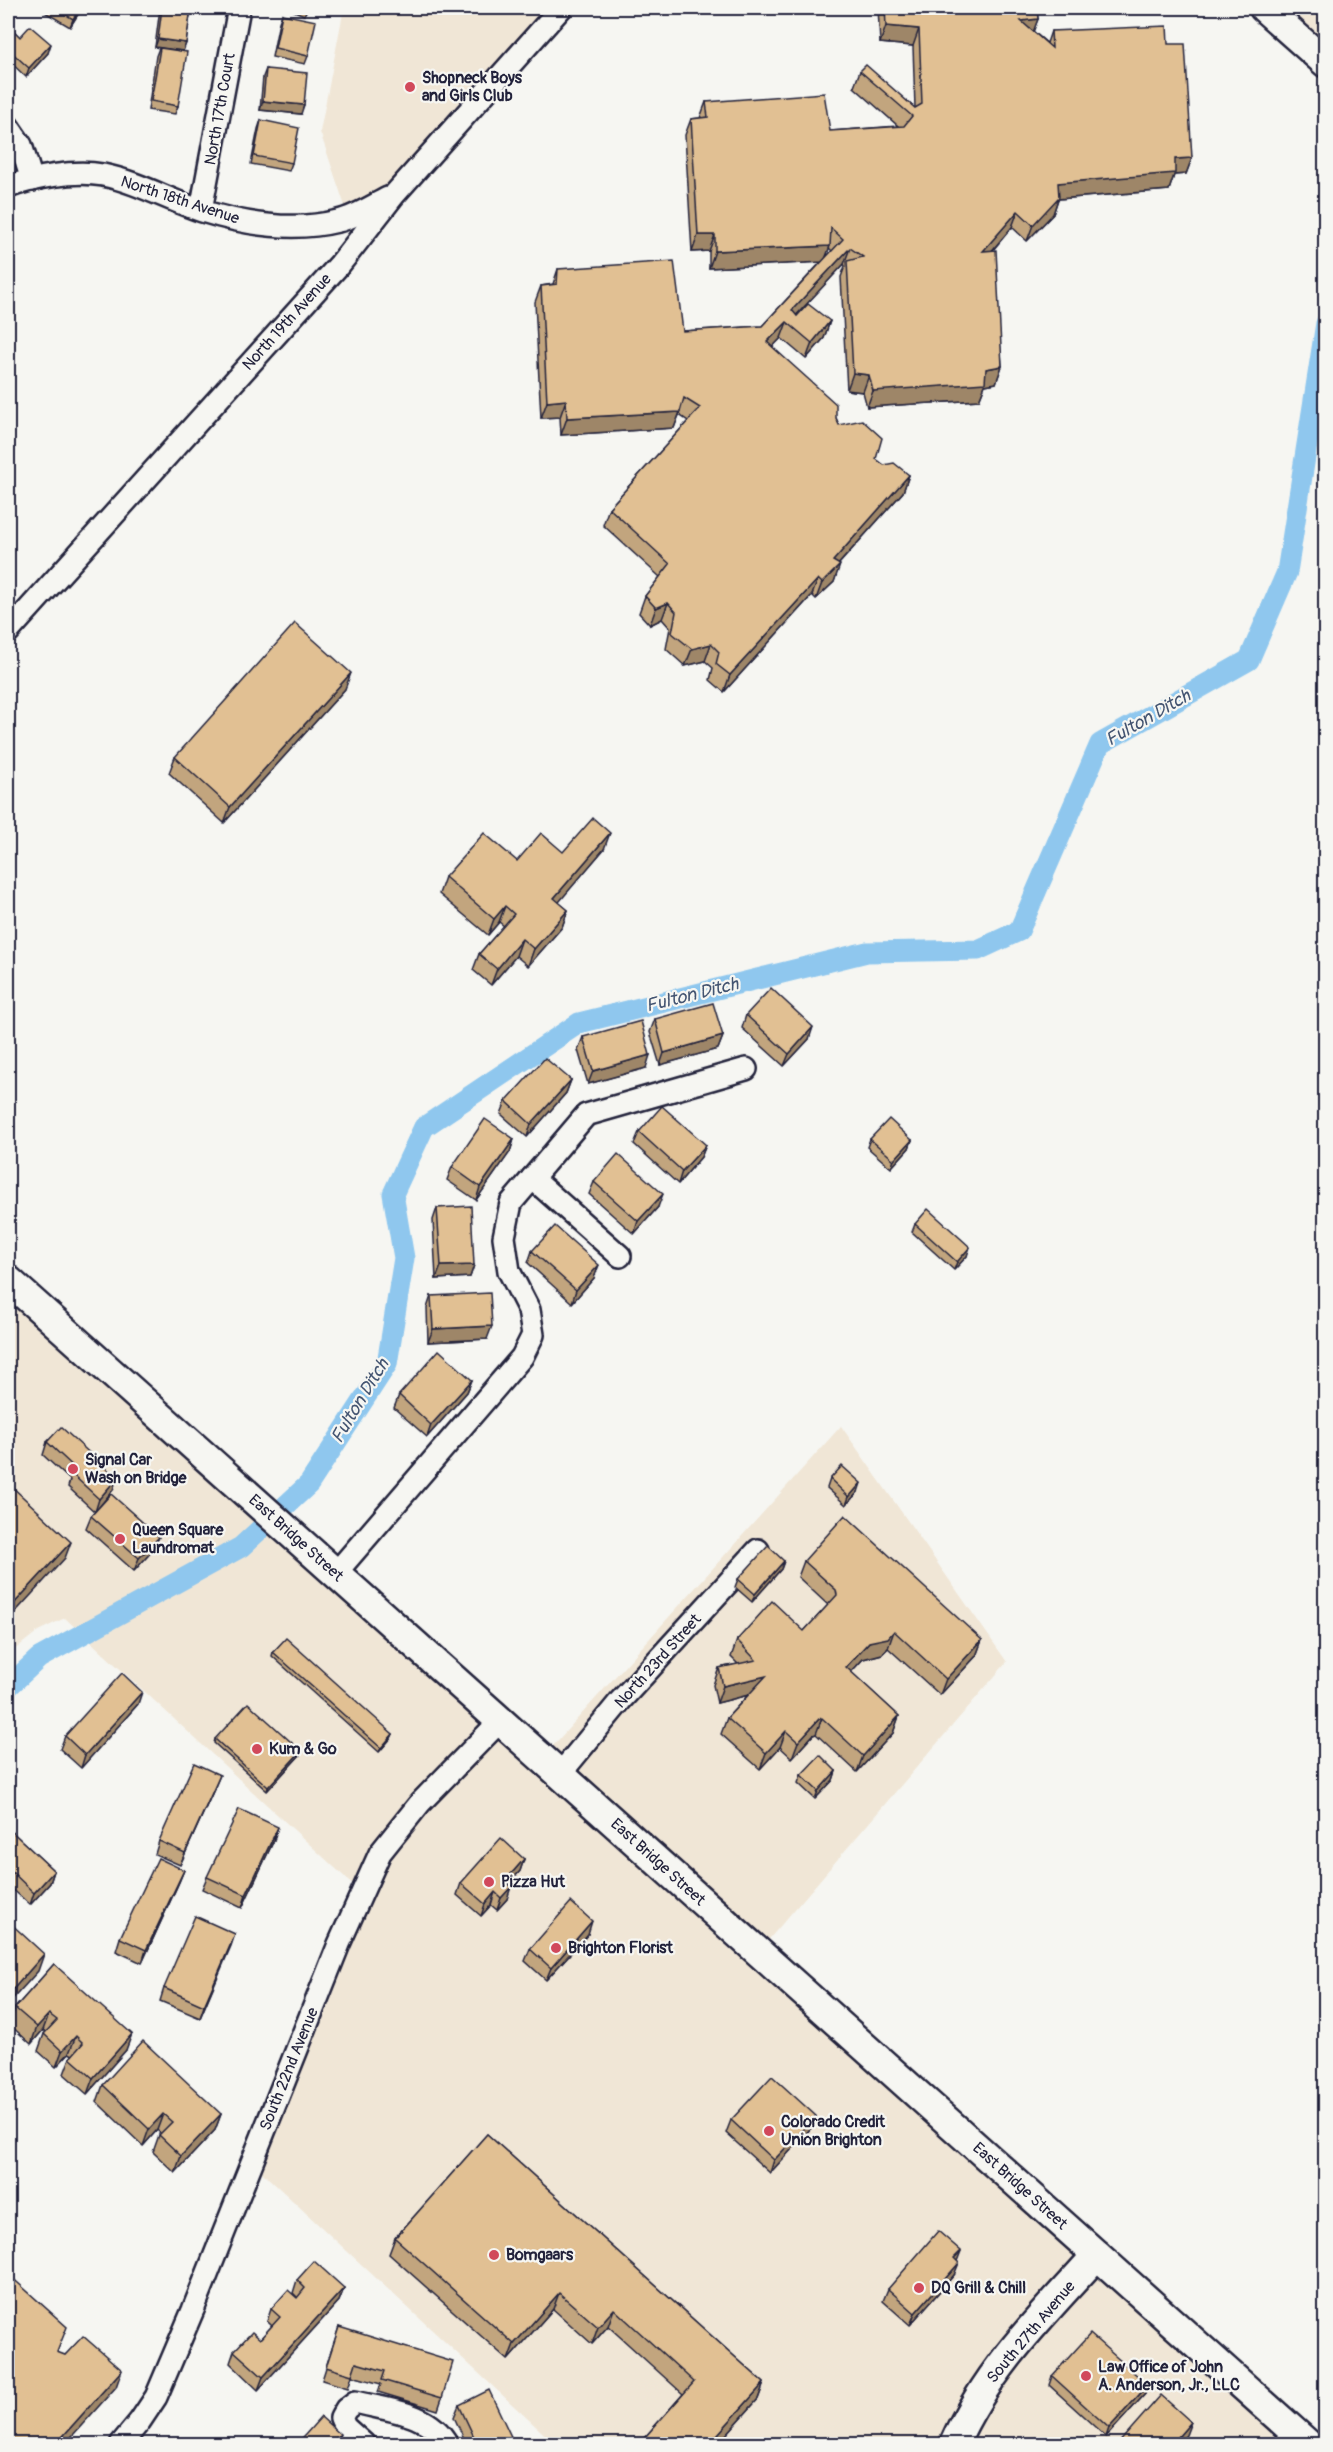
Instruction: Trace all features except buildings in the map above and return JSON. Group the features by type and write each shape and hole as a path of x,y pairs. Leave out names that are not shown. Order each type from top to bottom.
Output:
{"main road":[{"path":"1264,8 1326,63"},
{"name":"East Bridge Street","path":"8,1280 1308,2445"},
{"name":"South 27th Avenue","path":"954,2445 969,2412 999,2366 1097,2255"}],"street":[{"name":"North 17th Court","path":"201,210 239,8"},
{"name":"North 19th Avenue","path":"8,632 340,264 394,195 561,8"},
{"path":"8,126 21,145 32,180"},
{"name":"North 18th Avenue","path":"8,187 32,180 66,175 100,175 147,189 201,210 247,222 279,226 323,224 349,218 394,195"},
{"path":"335,1574 522,1357 533,1335 529,1310 509,1271 504,1237 511,1203 585,1115 746,1069"},
{"path":"532,1178 620,1256"},
{"name":"North 23rd Street","path":"560,1774 621,1700 758,1550"},
{"name":"South 22nd Avenue","path":"121,2445 156,2397 339,1944 370,1873 402,1824 500,1721"},
{"path":"364,2445 345,2427 340,2418 355,2402 423,2419 444,2438 447,2445"}],"shaded area":[{"name":"Shopneck Boys and Girls Club","path":"344,8 561,8 394,195 349,218 320,132"},
{"path":"1264,8 1325,8 1325,63"},
{"path":"8,1280 542,1758 841,1426 1007,1662 758,1952 1308,2444 555,2444 252,2163 361,1892 65,1618 38,1631 8,1655"}],"waterway":[{"name":"Fulton Ditch","path":"8,1687 39,1658 241,1547 309,1484 387,1364 404,1258 393,1194 424,1127 579,1023 867,952 978,950 1019,931 1100,744 1249,660 1287,572 1326,323"}],"place":[{"name":"Shopneck Boys and Girls Club","path":"410,87"},
{"name":"Signal Car Wash on Bridge","path":"73,1469"},
{"name":"Queen Square Laundromat","path":"120,1539"},
{"name":"Kum & Go","path":"257,1749"},
{"name":"Pizza Hut","path":"489,1882"},
{"name":"Brighton Florist","path":"556,1948"},
{"name":"Colorado Credit Union Brighton","path":"769,2131"},
{"name":"Bomgaars","path":"494,2255"},
{"name":"DQ Grill & Chill","path":"919,2288"},
{"name":"Law Office of John A. Anderson, Jr., LLC","path":"1086,2376"}]}
